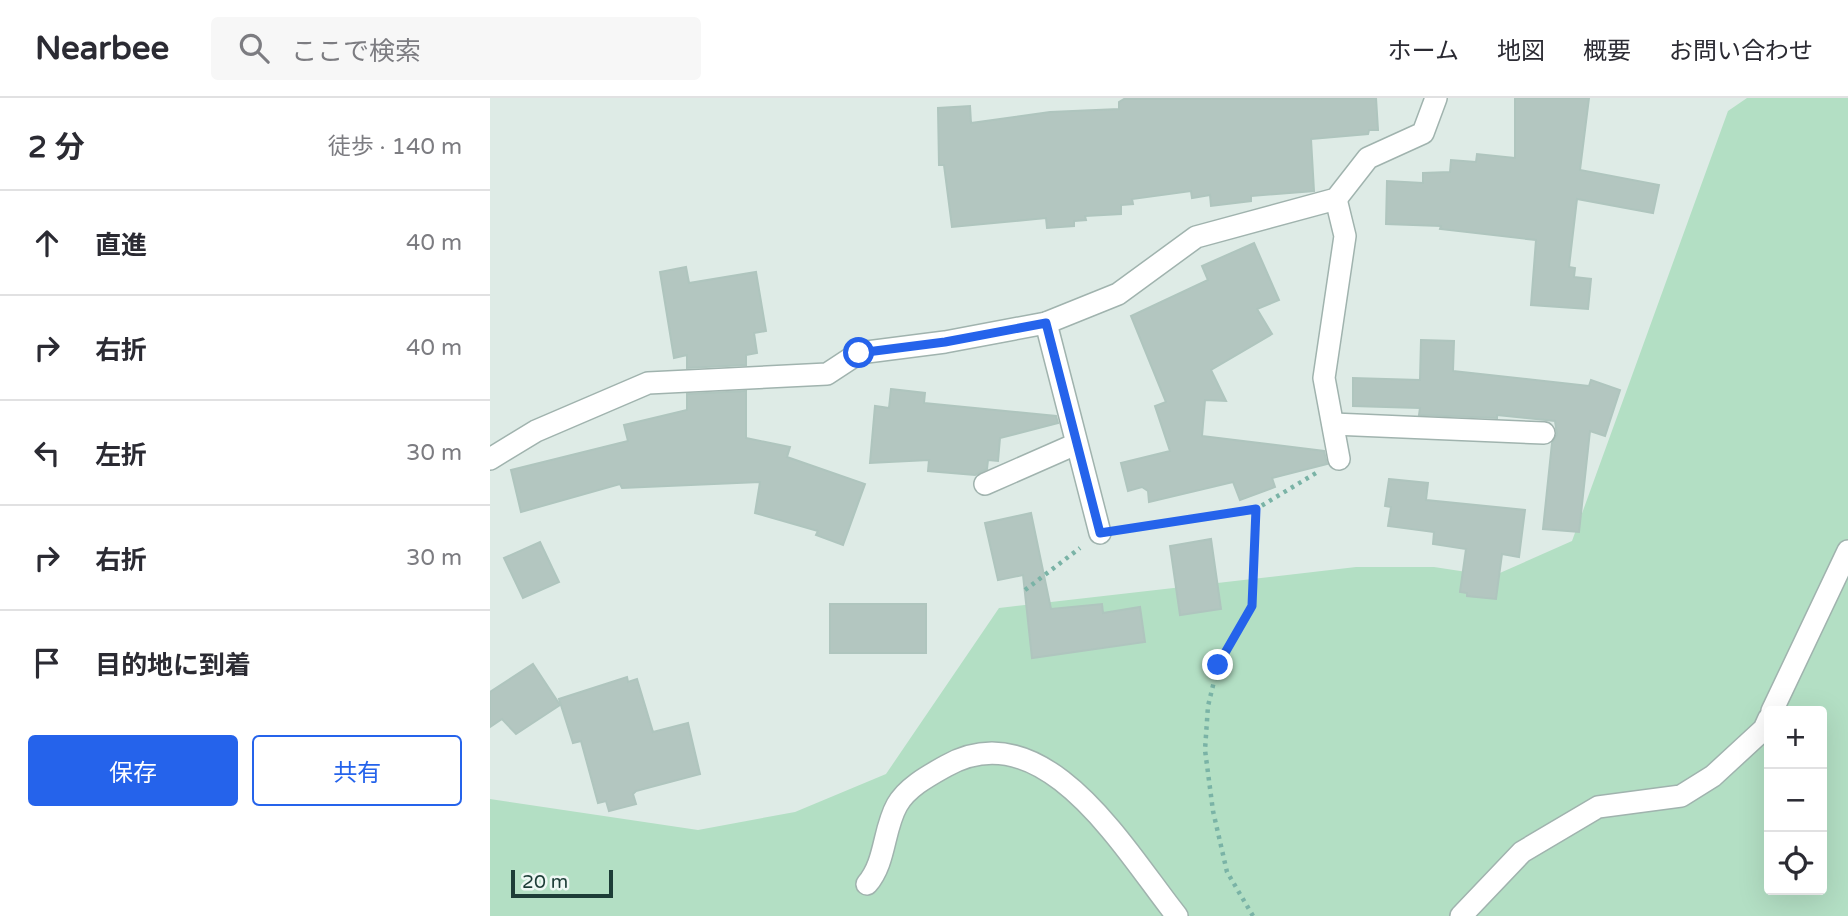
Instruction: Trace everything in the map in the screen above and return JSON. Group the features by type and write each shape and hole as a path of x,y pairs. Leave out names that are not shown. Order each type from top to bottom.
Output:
{"street":[{"path":"490,459 536,431 648,383 827,374 859,353 945,342 1046,323 1118,294 1196,237 1336,199 1368,158 1423,133 1436,98"},
{"path":"1336,199 1345,236 1324,378 1339,459"},
{"path":"1046,323 1100,533"},
{"path":"1333,424 1544,433"},
{"path":"985,484 1076,444"},
{"path":"1774,706 1848,551"},
{"path":"1461,916 1522,852 1598,807 1681,796 1713,776 1764,730"},
{"path":"867,884 876,874 897,804 923,779 956,760 998,751 1039,763 1077,791 1177,916"}],"path":[{"path":"1025,590 1100,533 1256,509 1339,459"},
{"path":"1253,916 1227,872 1213,811 1205,750 1208,706 1218,665 1252,606 1256,509"}],"green space":[{"path":"1747,98 1848,98 1848,916 490,916 490,799 698,830 795,812 886,774 999,608 1356,567 1434,567 1493,576 1572,541 1728,111"}],"building":[{"path":"1376,98 1378,130 1369,130 1368,134 1311,139 1314,191 1251,196 1251,201 1211,206 1210,195 1192,198 1191,191 1132,199 1133,204 1121,205 1121,214 1085,216 1086,220 1074,221 1074,226 1047,228 1046,218 952,227 944,165 939,165 938,108 970,106 971,123 1050,112 1119,109 1119,102 1124,99"},
{"path":"1515,98 1589,98 1580,170 1659,185 1653,213 1577,199 1569,267 1575,268 1574,277 1591,279 1588,309 1531,305 1536,240 1440,229 1441,226 1386,224 1387,181 1423,183 1423,173 1450,172 1451,160 1476,162 1477,154 1515,158"},
{"path":"1254,243 1279,300 1257,309 1272,334 1211,370 1226,401 1205,400 1202,436 1324,451 1327,464 1272,478 1275,487 1240,500 1233,482 1149,502 1148,491 1142,487 1128,491 1121,463 1170,451 1155,406 1166,402 1131,316 1208,280 1202,266"},
{"path":"686,267 689,283 756,272 766,331 754,333 757,353 746,355 746,365 687,368 687,355 674,358 660,272"},
{"path":"1421,340 1454,341 1453,371 1589,386 1591,380 1620,390 1605,436 1590,431 1579,532 1543,529 1552,443 1557,434 1555,421 1497,415 1497,418 1419,415 1420,408 1353,406 1353,378 1420,380"},
{"path":"891,389 925,393 924,403 1056,416 1058,423 1000,438 998,461 988,460 987,469 975,475 928,471 929,460 870,463 875,406 889,408"},
{"path":"746,391 746,438 790,447 787,457 865,484 843,545 816,535 818,531 755,513 760,482 622,488 620,484 521,512 511,470 628,441 624,425 687,410 687,394"},
{"path":"1389,479 1428,483 1426,500 1525,510 1519,557 1502,554 1496,599 1467,596 1467,593 1460,592 1466,549 1433,544 1434,532 1388,526 1391,507 1385,506"},
{"path":"1031,513 1051,609 1102,604 1103,613 1140,607 1145,642 1032,658 1023,575 998,580 985,523"},
{"path":"1211,539 1221,609 1180,615 1170,546"},
{"path":"540,542 559,582 523,598 504,558"},
{"path":"830,604 926,604 926,653 830,653"},
{"path":"533,664 560,705 516,734 502,719 490,727 490,692"},
{"path":"627,677 628,682 637,679 653,732 688,723 700,774 636,791 633,794 636,804 609,811 606,801 598,803 581,741 573,743 559,699"}],"route":[{"path":"859,353 945,342 1046,323 1100,533 1256,509 1252,606 1218,665"}]}
